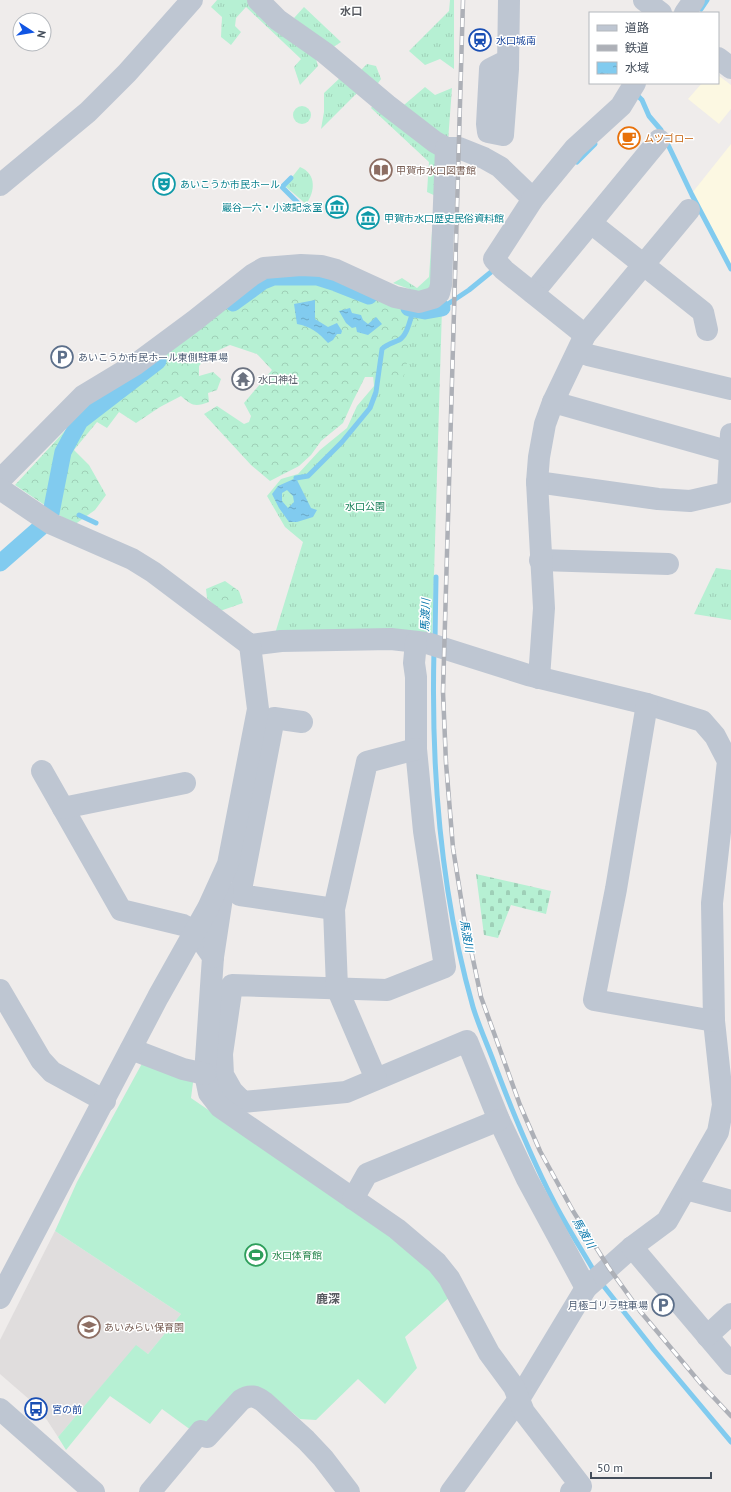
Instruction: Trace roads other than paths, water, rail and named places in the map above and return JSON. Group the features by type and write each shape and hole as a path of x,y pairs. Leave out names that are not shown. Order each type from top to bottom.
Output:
{"street":[{"path":"0,185 88,112 127,73 192,0"},
{"path":"258,0 278,20 325,53 387,105 435,142 446,148 459,148 484,158 500,167 533,199"},
{"path":"508,60 509,0"},
{"path":"644,0 659,12"},
{"path":"686,12 694,0"},
{"path":"719,59 731,68"},
{"path":"634,84 621,106 575,148 533,199 499,265 533,293 582,343 588,355 731,389"},
{"path":"533,293 659,140"},
{"path":"0,480 83,396 136,364 252,275 264,268 301,265 320,266 336,270 394,297 419,302 432,298 439,292 441,285 446,148"},
{"path":"539,678 544,608 540,560 537,482 539,457 545,424 553,402 582,343 689,210"},
{"path":"591,223 702,312 707,330"},
{"path":"537,482 658,499 690,501 725,493 728,489 730,443 553,402"},
{"path":"0,489 47,522 132,559 153,572 250,645 280,641 391,639 427,644 539,678 647,704 702,721 715,736 729,762 712,903 714,1021 723,1105 718,1132 667,1221 632,1248 586,1288 519,1399 451,1492"},
{"path":"540,560 668,564"},
{"path":"427,644 414,663 416,676 416,749 424,831 445,967 387,990 232,986 222,1054 223,1075 232,1091 243,1102 346,1092 468,1041 499,1120 527,1180 586,1288"},
{"path":"250,645 258,709 228,864 213,957 205,1074 209,1093 220,1107 397,1229 437,1263 449,1278 489,1353 514,1387 524,1412 581,1486 571,1492"},
{"path":"647,704 616,888 594,1000 714,1021"},
{"path":"302,722 274,718 240,895 334,909"},
{"path":"376,1079 337,988 334,909 368,762 416,749"},
{"path":"42,771 121,910 182,925 195,931 213,957"},
{"path":"63,808 185,783"},
{"path":"0,1298 105,1101 158,997 208,908 228,864"},
{"path":"0,990 41,1060 52,1072 105,1101"},
{"path":"131,1049 183,1069 205,1074"},
{"path":"353,1199 367,1174 499,1120"},
{"path":"686,1189 731,1201"},
{"path":"632,1248 731,1364"},
{"path":"708,1336 731,1314"},
{"path":"150,1492 201,1431 207,1437 241,1400 246,1397 253,1396 264,1402 306,1440 323,1458 349,1492"},
{"path":"0,1409 94,1492"}],"water":[{"path":"315,300 315,319 328,327 337,323 342,331 341,334 337,334 333,340 328,343 314,330 297,324 294,304"},
{"path":"350,308 352,313 361,315 363,320 368,324 376,317 382,324 368,335 357,332 356,327 352,328 346,323 339,311"},
{"path":"296,478 311,508 317,510 313,517 297,522 289,522 279,508 272,494 278,486","holes":["287,490 293,496 294,502 288,508 282,501 282,493"]}],"waterway":[{"path":"701,9 707,0"},
{"path":"638,96 642,100 649,116 661,130 692,195 731,269"},
{"path":"577,162 595,144"},
{"path":"291,178 282,187 302,207"},
{"path":"442,308 469,290 496,268"},
{"path":"233,303 263,281 273,277 317,277 369,296"},
{"path":"409,308 425,311 442,308"},
{"path":"296,478 308,476 342,442 370,408 376,392 382,349 402,338 407,330 414,309"},
{"path":"0,563 40,528 51,513 63,452 80,421 158,361"},
{"path":"54,498 58,500"},
{"path":"79,515 96,523"},
{"name":"馬渡川","path":"435,640 436,577"},
{"name":"馬渡川","path":"434,650 433,695 436,785 445,875 462,963 475,1015 537,1168 558,1209 594,1271"},
{"name":"馬渡川","path":"602,1284 654,1350 731,1442"}],"railway":[{"path":"463,0 443,692 446,763 453,848 464,917 481,997 520,1105 540,1151 573,1211 609,1268 640,1311 702,1385 731,1416"}],"place":[{"name":"水口城南","path":"480,40"},
{"name":"ムツゴロー","path":"629,138"},
{"name":"甲賀市水口図書館","path":"381,170"},
{"name":"あいこうか市民ホール","path":"164,184"},
{"name":"巖谷一六・小波記念室","path":"337,207"},
{"name":"甲賀市水口歴史民俗資料館","path":"368,218"},
{"name":"あいこうか市民ホール東側駐車場","path":"62,357"},
{"name":"水口神社","path":"243,379"},
{"name":"水口体育館","path":"256,1255"},
{"name":"月極ゴリラ駐車場","path":"663,1305"},
{"name":"あいみらい保育園","path":"89,1327"},
{"name":"宮の前","path":"36,1409"}],"district":[{"name":"水口","path":"351,11"},
{"name":"鹿深","path":"328,1298"}],"park label":[{"name":"水口公園","path":"365,506"}]}
